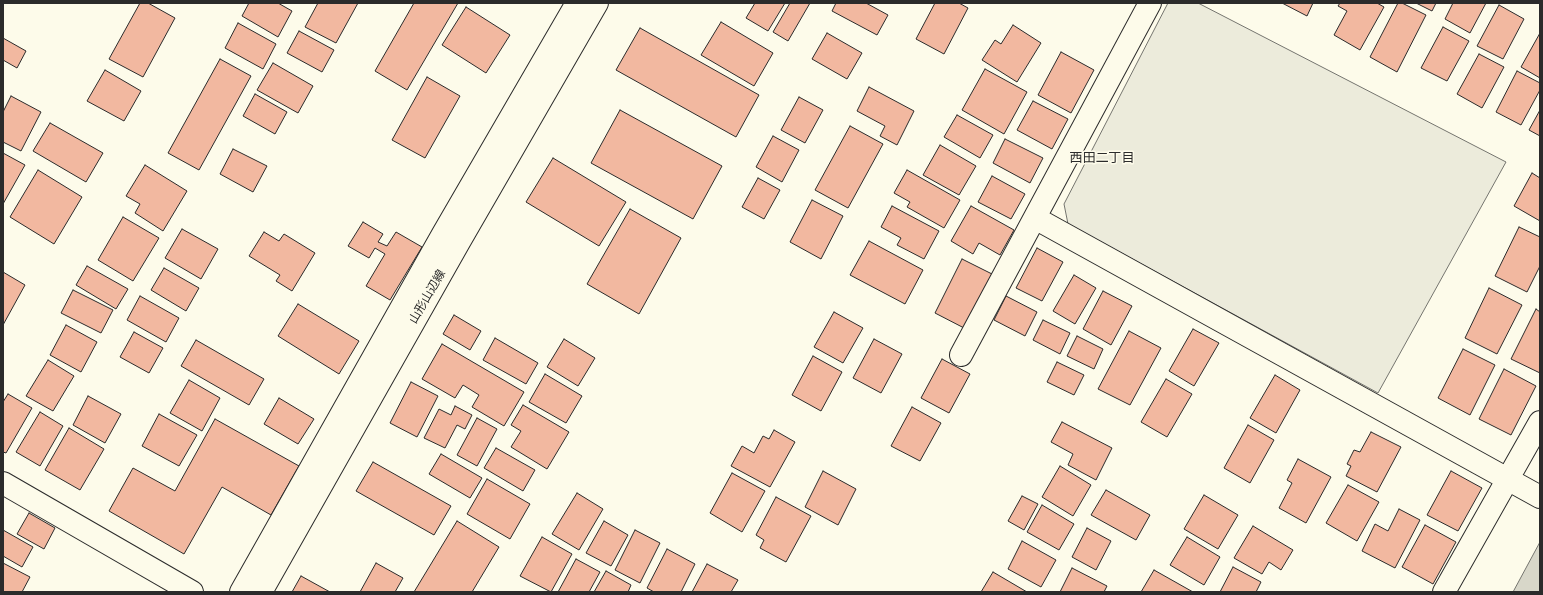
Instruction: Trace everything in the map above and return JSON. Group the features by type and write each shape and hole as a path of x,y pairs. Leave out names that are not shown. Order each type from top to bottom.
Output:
{"street":[{"name":"山形山辺線","path":"241,592 443,234 576,3"},
{"name":"山形山辺線","path":"261,592 459,242 597,3"},
{"path":"961,355 1150,3"},
{"path":"1035,218 1540,497"},
{"path":"1444,592 1540,422"},
{"path":"3,483 192,592"}],"shaded area":[{"path":"1168,3 1198,3 1506,162 1378,393 1068,224 1064,204"},
{"path":"1540,542 1540,592 1513,592"}],"building":[{"path":"140,3 148,3 175,18 143,77 109,59"},
{"path":"249,3 278,3 292,11 278,37 242,16"},
{"path":"318,3 358,3 336,43 305,27"},
{"path":"414,3 458,3 407,90 375,71"},
{"path":"755,3 785,3 768,31 746,18"},
{"path":"790,3 810,3 788,41 773,32"},
{"path":"836,3 866,3 888,15 877,35 832,11"},
{"path":"935,3 959,3 968,8 944,54 916,39"},
{"path":"1282,3 1313,3 1307,16"},
{"path":"1340,3 1377,3 1384,7 1360,50 1334,35 1347,11 1338,6"},
{"path":"1398,3 1402,3 1426,15 1397,72 1370,57"},
{"path":"1416,3 1436,3 1432,11"},
{"path":"1453,3 1486,3 1470,33 1445,19"},
{"path":"1499,5 1524,19 1503,59 1477,46"},
{"path":"466,7 510,35 486,73 442,45"},
{"path":"721,22 773,53 754,86 701,55"},
{"path":"238,23 276,44 263,69 225,48"},
{"path":"1013,25 1041,43 1017,82 982,60 995,40 1001,44"},
{"path":"1443,27 1469,41 1447,81 1421,68"},
{"path":"640,28 759,95 736,137 616,70"},
{"path":"299,31 334,50 322,72 287,53"},
{"path":"827,33 862,53 847,79 812,59"},
{"path":"1540,33 1540,78 1521,67"},
{"path":"3,38 26,51 17,68 3,60"},
{"path":"1061,52 1094,70 1071,113 1038,95"},
{"path":"1479,54 1504,67 1482,108 1457,94"},
{"path":"220,59 251,76 199,170 168,153"},
{"path":"273,63 313,86 298,113 257,90"},
{"path":"985,69 1027,92 1004,134 962,110"},
{"path":"105,70 141,91 124,121 87,101"},
{"path":"1517,71 1540,83 1540,90 1521,125 1496,112"},
{"path":"427,77 460,96 425,158 392,140"},
{"path":"869,87 914,111 897,145 880,136 885,126 857,111"},
{"path":"255,94 287,112 275,134 243,116"},
{"path":"11,96 41,112 21,151 3,142 3,112"},
{"path":"799,97 823,110 805,143 781,130"},
{"path":"1033,101 1068,119 1052,149 1017,130"},
{"path":"620,110 722,166 693,219 591,163"},
{"path":"1540,110 1540,136 1529,130"},
{"path":"957,115 993,135 980,158 944,137"},
{"path":"50,123 103,153 86,182 33,151"},
{"path":"850,126 883,144 848,208 815,190"},
{"path":"773,136 799,150 782,182 756,167"},
{"path":"1005,139 1043,158 1030,183 993,163"},
{"path":"940,145 976,166 959,195 923,175"},
{"path":"233,149 267,166 253,192 220,174"},
{"path":"3,153 25,165 3,204"},
{"path":"553,158 626,202 599,246 526,202"},
{"path":"145,165 187,191 163,231 135,213 140,204 126,196"},
{"path":"38,170 82,197 54,244 10,217"},
{"path":"907,170 960,200 944,228 907,207 910,202 894,193"},
{"path":"1532,173 1540,178 1540,221 1514,206"},
{"path":"992,176 1025,194 1011,219 978,202"},
{"path":"758,178 780,190 764,219 742,207"},
{"path":"812,200 843,216 821,259 790,242"},
{"path":"892,206 939,231 924,259 897,245 901,238 881,227"},
{"path":"971,206 1014,230 1000,255 979,243 973,254 951,241"},
{"path":"630,209 681,238 639,314 587,284"},
{"path":"123,217 159,238 133,281 98,260"},
{"path":"363,222 383,234 378,242 387,246 396,232 422,247 390,300 366,286 385,254 375,248 369,258 348,246"},
{"path":"1519,227 1540,237 1540,266 1527,292 1495,276"},
{"path":"182,229 218,249 201,279 165,258"},
{"path":"264,232 279,241 284,234 315,253 292,291 276,281 280,275 249,256"},
{"path":"869,241 923,270 905,304 850,275"},
{"path":"1037,248 1063,262 1042,301 1016,288"},
{"path":"962,259 994,275 966,329 935,313"},
{"path":"87,266 128,289 116,309 76,285"},
{"path":"164,268 199,288 186,311 151,290"},
{"path":"3,272 25,285 3,325"},
{"path":"1074,275 1096,288 1075,324 1053,311"},
{"path":"1489,288 1522,305 1497,354 1465,338"},
{"path":"73,290 113,310 101,333 61,313"},
{"path":"1103,291 1132,306 1111,345 1083,329"},
{"path":"140,296 179,318 166,342 127,320"},
{"path":"1006,296 1037,312 1025,336 994,320"},
{"path":"298,304 359,341 339,374 278,336"},
{"path":"1536,309 1540,312 1540,373 1511,359"},
{"path":"834,312 863,328 843,363 814,347"},
{"path":"454,315 481,331 470,350 443,334"},
{"path":"1043,320 1070,333 1060,354 1033,340"},
{"path":"66,325 97,342 81,372 50,355"},
{"path":"1193,329 1219,343 1194,386 1169,371"},
{"path":"1129,331 1161,348 1130,405 1098,389"},
{"path":"134,332 163,348 149,373 120,357"},
{"path":"1077,336 1103,349 1094,369 1067,356"},
{"path":"495,338 538,363 526,384 483,360"},
{"path":"564,339 595,358 578,386 547,367"},
{"path":"874,339 902,354 881,393 853,378"},
{"path":"196,340 264,379 249,405 181,366"},
{"path":"442,344 524,392 504,426 472,407 479,395 463,385 455,398 422,379"},
{"path":"1463,349 1495,365 1470,415 1438,398"},
{"path":"813,356 842,372 821,411 792,395"},
{"path":"942,359 970,374 949,413 921,398"},
{"path":"48,360 74,376 53,411 26,396"},
{"path":"1057,362 1084,375 1074,395 1047,382"},
{"path":"1504,369 1536,386 1511,435 1479,419"},
{"path":"545,374 582,396 566,423 529,402"},
{"path":"1275,375 1300,390 1276,433 1250,418"},
{"path":"1166,379 1192,394 1167,437 1141,422"},
{"path":"189,380 220,398 202,431 170,413"},
{"path":"411,382 438,396 417,437 390,423"},
{"path":"8,394 32,408 6,453 3,452 3,402"},
{"path":"88,396 121,414 105,443 73,425"},
{"path":"279,398 314,419 298,444 264,424"},
{"path":"523,405 569,432 547,469 511,447 521,431 511,425"},
{"path":"455,406 472,415 465,429 457,425 445,448 424,438 439,409 451,415"},
{"path":"912,407 941,423 920,461 891,446"},
{"path":"40,412 63,426 40,466 16,452"},
{"path":"159,414 197,435 179,466 142,446"},
{"path":"477,418 497,429 477,466 457,455"},
{"path":"215,419 299,466 271,515 222,487 184,554 109,511 133,468 175,491"},
{"path":"1062,422 1112,448 1096,480 1068,465 1073,454 1051,442"},
{"path":"1248,425 1274,440 1250,483 1224,468"},
{"path":"69,428 104,449 80,490 45,470"},
{"path":"774,430 795,442 770,487 731,466 742,446 754,453 763,436 769,439"},
{"path":"1371,432 1401,447 1377,492 1346,476 1351,466 1347,464 1354,450 1360,452"},
{"path":"496,448 535,470 523,491 484,468"},
{"path":"441,454 482,478 470,498 429,474"},
{"path":"1298,459 1331,477 1306,523 1279,508 1292,483 1287,480"},
{"path":"373,462 451,506 434,535 356,491"},
{"path":"1060,466 1091,485 1073,516 1042,497"},
{"path":"823,471 856,489 838,525 805,507"},
{"path":"1451,471 1482,488 1458,531 1427,515"},
{"path":"732,473 765,491 742,532 710,513"},
{"path":"487,479 530,504 510,539 467,514"},
{"path":"1348,485 1379,502 1357,541 1326,523"},
{"path":"1106,490 1150,515 1136,540 1091,515"},
{"path":"577,493 603,509 579,550 552,534"},
{"path":"1204,495 1238,515 1218,549 1184,529"},
{"path":"1022,496 1038,504 1024,530 1008,521"},
{"path":"776,497 811,516 786,562 760,548 764,540 756,535"},
{"path":"1042,505 1074,524 1059,550 1027,532"},
{"path":"1399,509 1420,520 1395,568 1362,551 1375,524 1388,531"},
{"path":"29,513 55,528 44,549 17,534"},
{"path":"457,521 499,547 472,592 414,592"},
{"path":"604,521 628,535 611,566 586,553"},
{"path":"1425,525 1456,542 1433,584 1402,567"},
{"path":"1253,526 1293,550 1281,570 1269,562 1262,574 1234,558"},
{"path":"1087,528 1111,541 1096,570 1072,557"},
{"path":"3,530 33,547 22,567 3,556"},
{"path":"635,530 660,543 640,583 615,570"},
{"path":"542,537 572,554 551,592 520,576"},
{"path":"1187,537 1220,557 1204,585 1170,565"},
{"path":"1022,541 1056,560 1041,587 1008,569"},
{"path":"667,549 695,564 681,592 654,592 647,588"},
{"path":"576,559 600,572 589,592 558,592"},
{"path":"3,563 30,577 22,592 3,592"},
{"path":"376,563 403,578 395,592 360,592"},
{"path":"707,564 738,580 731,592 692,592"},
{"path":"1233,567 1261,582 1256,592 1220,592"},
{"path":"1072,568 1107,586 1104,592 1060,592"},
{"path":"1154,570 1193,592 1141,592"},
{"path":"606,571 631,585 628,592 594,592"},
{"path":"993,572 1027,592 981,592"},
{"path":"301,576 330,592 292,592"}],"district":[{"name":"西田二丁目","path":"1102,159"}]}
